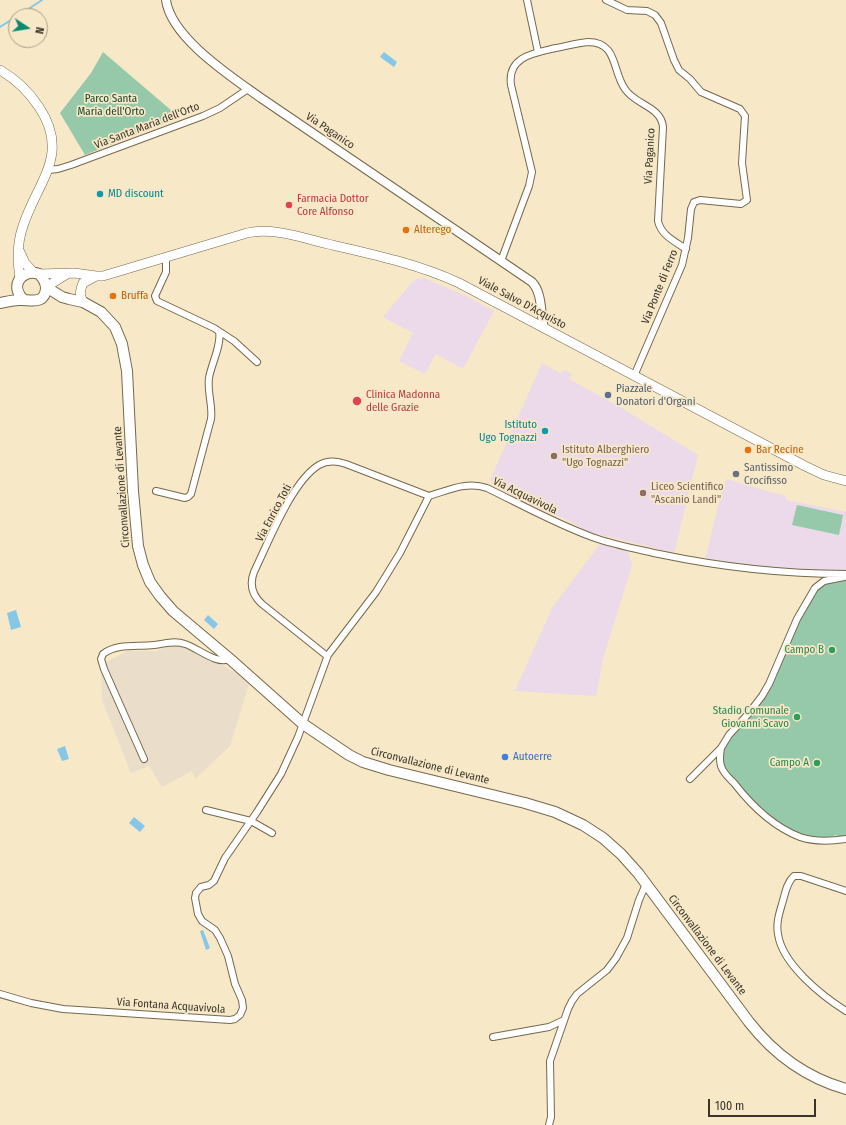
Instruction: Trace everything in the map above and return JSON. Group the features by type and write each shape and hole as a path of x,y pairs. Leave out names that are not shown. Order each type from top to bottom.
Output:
{"main road":[{"path":"0,70 17,81 35,101 51,130 53,143 52,158 48,170 22,227 18,260 20,296 24,300"},
{"name":"Viale Salvo D'Acquisto","path":"37,273 96,276 113,274 251,232 262,231 277,233 390,259 438,274 465,286 805,466 846,481"},
{"path":"19,246 25,263 46,282 46,292 39,300"},
{"path":"0,303 19,282 24,274 37,273"},
{"path":"46,287 67,274"},
{"path":"83,302 80,295 83,283 96,276"},
{"name":"Circonvallazione di Levante","path":"46,287 68,299 83,302 95,308 112,322 115,327 124,350 127,371 136,535 145,570 155,589 173,611 304,724 339,750 367,763 394,771 536,806 572,819 594,831 611,844 629,862 762,1038 781,1055 804,1071 826,1083 846,1089"},
{"path":"0,303 57,298 68,299"}],"street":[{"name":"Via Paganico","path":"166,0 171,16 184,35 208,58 248,89 530,281 537,288 539,294 544,328"},
{"path":"526,0 538,52"},
{"name":"Via Ponte di Ferro","path":"606,0 627,10 647,11 655,15 661,23 679,70 690,79 701,92 740,109 744,113 742,163 747,200 741,204 700,200 694,202 686,249 680,269 634,376"},
{"name":"Via Paganico","path":"501,261 529,186 532,172 511,85 511,73 514,66 521,59 527,56 538,52 592,42 606,48 612,56 619,78 625,90 631,96 654,110 659,115 663,127 658,221 663,233 686,249"},
{"name":"Via Santa Maria dell'Orto","path":"48,170 71,165 203,116 224,106 248,89"},
{"path":"152,305 156,292 166,272 166,258"},
{"path":"155,298 158,302 207,324 220,332 234,341 257,362"},
{"path":"156,491 185,498 191,494 211,420 212,410 208,384 220,339 220,332"},
{"name":"Via Enrico Toti","path":"327,656 262,604 255,596 252,587 254,572 295,491 304,479 317,467 324,463 332,462 346,464 429,496"},
{"name":"Via Acquavivola","path":"429,496 462,486 479,486 487,488 568,527 619,545 725,566 846,575"},
{"path":"304,724 327,656 376,592 400,553 429,496"},
{"path":"690,779 721,748 729,735 749,713 764,692 795,624 813,590 822,582 846,575"},
{"path":"144,759 104,669 101,659 103,654 128,646 175,642 189,645 219,661 230,659"},
{"name":"Via Fontana Acquavivola","path":"0,994 27,1002 63,1009 222,1020 232,1020 237,1018 241,1012 243,1003 235,984 228,956 218,934 204,923 200,917 195,896 198,890 214,881 225,858 251,821 286,765 304,724"},
{"path":"721,748 720,761 724,771 747,799 768,817 791,833 802,838 818,840 846,839"},
{"path":"206,810 251,821 272,833"},
{"path":"846,891 801,876 794,876 786,891 777,928 780,942 794,966 818,990 846,1011"},
{"path":"549,1125 551,1117 550,1060 570,1004 576,996 607,970 620,952 627,938 640,897 646,884"},
{"path":"493,1037 549,1027 564,1020"}],"shaded area":[{"path":"424,278 466,296 494,311 463,369 436,354 425,374 399,361 413,333 383,317 412,282 417,279"},
{"path":"542,363 561,374 564,370 572,374 569,379 620,407 698,455 674,553 589,532 561,517 550,514 503,492 501,485 490,480"},
{"path":"726,479 786,496 786,500 846,512 846,572 817,572 705,560"},
{"path":"600,544 628,552 632,565 603,659 596,696 515,691 552,608"},
{"path":"176,644 193,648 250,681 230,746 195,779 192,771 162,787 149,766 131,773 102,700 101,665 127,651 156,651"}],"green space":[{"name":"Parco Santa Maria dell'Orto","path":"103,52 179,117 85,155 60,113 91,73"},
{"path":"797,505 843,515 839,535 792,525"},
{"name":"Stadio Comunale Giovanni Scavo","path":"846,580 846,836 838,837 836,835 826,838 810,838 785,826 771,816 744,792 733,780 726,768 723,759 724,749 732,733 766,696 795,629 815,592 824,585"}],"water":[{"path":"384,52 397,62 394,67 380,57"},
{"path":"16,610 21,627 11,630 7,613"},
{"path":"208,615 218,624 214,629 204,620"},
{"path":"65,746 69,759 62,761 57,749"},
{"path":"134,817 145,826 140,832 129,823"},
{"path":"203,930 210,948 206,950 200,931"}],"waterway":[{"path":"30,8 42,0"},
{"path":"0,27 8,22"}],"place":[{"name":"MD discount","path":"100,194"},
{"name":"Farmacia Dottor Core Alfonso","path":"289,205"},
{"name":"Alterego","path":"406,230"},
{"name":"Bruffa","path":"113,296"},
{"name":"Piazzale Donatori d'Organi","path":"608,395"},
{"name":"Clinica Madonna delle Grazie","path":"357,401"},
{"name":"Istituto Ugo Tognazzi","path":"545,431"},
{"name":"Bar Recine","path":"748,450"},
{"name":"Istituto Alberghiero \"Ugo Tognazzi\"","path":"554,456"},
{"name":"Santissimo Crocifisso","path":"736,474"},
{"name":"Liceo Scientifico \"Ascanio Landi\"","path":"643,493"},
{"name":"Campo B","path":"832,650"},
{"name":"Stadio Comunale Giovanni Scavo","path":"797,717"},
{"name":"Autoerre","path":"505,757"},
{"name":"Campo A","path":"817,763"}]}
